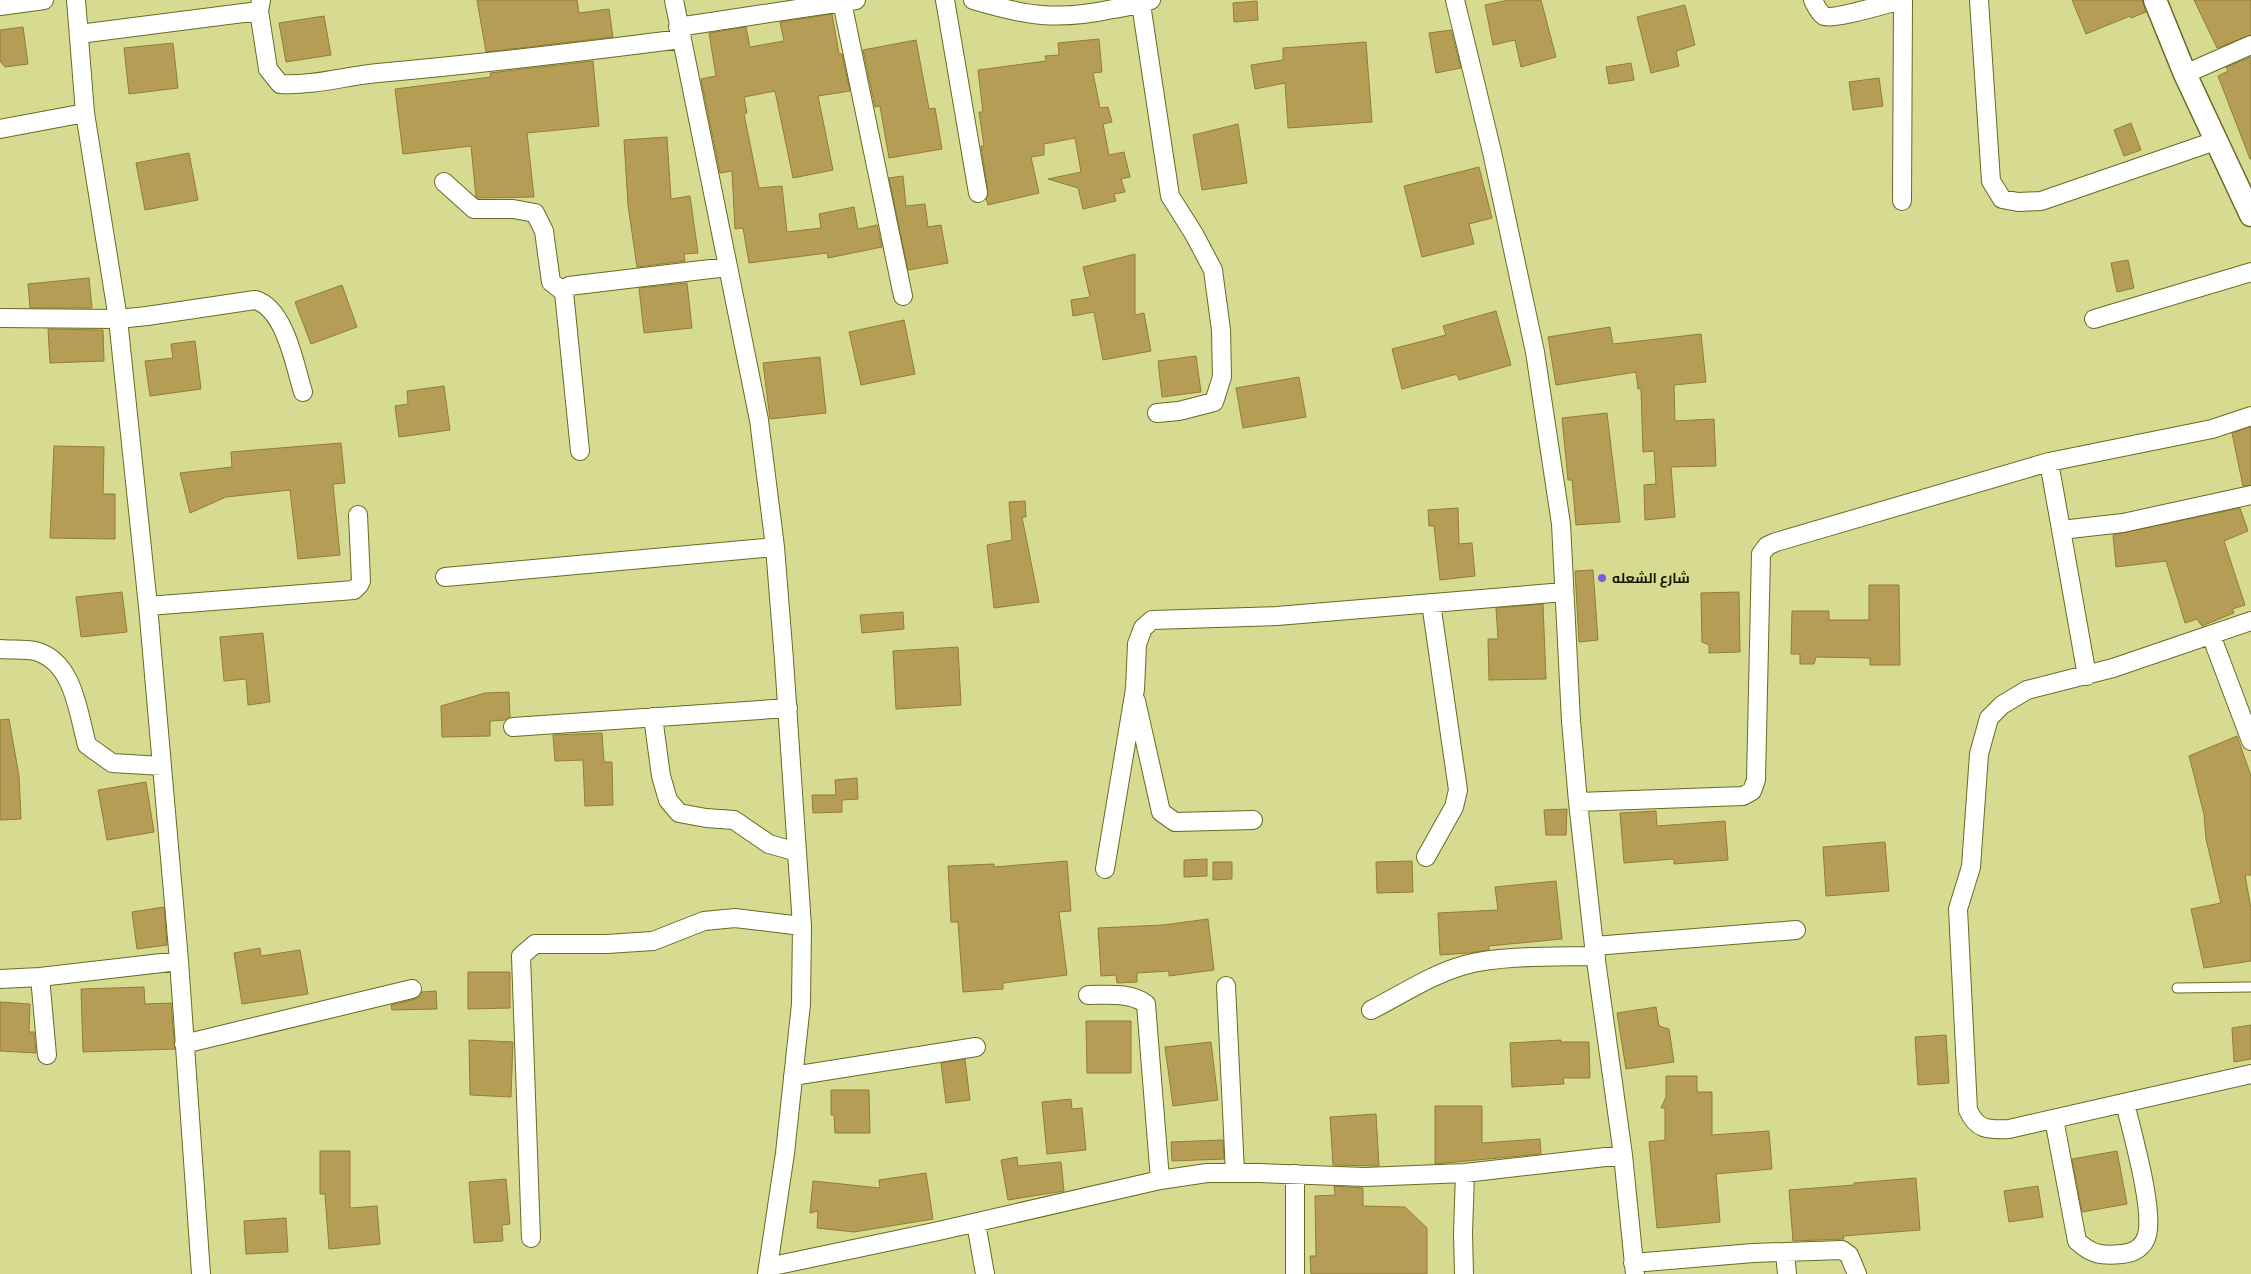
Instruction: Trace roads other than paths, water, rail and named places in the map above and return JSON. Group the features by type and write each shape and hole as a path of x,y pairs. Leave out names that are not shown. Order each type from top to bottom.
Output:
{"street":[{"path":"0,6 44,0"},
{"path":"76,0 84,113 118,319 148,606 179,962 200,1274"},
{"path":"674,0 759,420 774,547 788,708 802,926 801,1004 785,1153 768,1270 1160,1180 1207,1172 1365,1177 1465,1173 1623,1155"},
{"path":"945,0 978,193"},
{"path":"973,0 1012,12 1055,17 1116,4 1146,2 1170,196 1194,234 1213,270 1221,330 1222,378 1214,402 1179,412 1157,413"},
{"path":"1455,0 1492,152 1535,352 1561,524 1578,802 1595,951 1623,1155 1634,1268 1785,1252 1842,1250 1848,1255 1857,1274"},
{"path":"1813,0 1818,10 1826,16 1837,16 1902,0 1902,202"},
{"path":"1980,0 1991,181 2002,199 2018,202 2041,201 2215,141"},
{"path":"2155,0 2185,74 2251,215"},
{"path":"79,34 260,6 268,69 280,84 300,85 371,74 494,63 680,33 817,3 849,1 903,296"},
{"path":"2185,74 2251,45"},
{"path":"0,130 84,113"},
{"path":"444,182 474,209 513,209 535,213 544,231 551,282 564,292"},
{"path":"580,451 564,292 569,286 727,268"},
{"path":"2094,319 2251,272"},
{"path":"0,318 118,319 255,300 261,302 282,324 303,392"},
{"path":"1578,802 1742,796 1752,791 1756,780 1761,554 1767,546 2049,462 2212,429 2251,416"},
{"path":"2049,462 2087,676"},
{"path":"2061,530 2122,522 2251,495"},
{"path":"148,606 354,590 361,581 358,515"},
{"path":"445,577 774,547"},
{"path":"1104,869 1134,693 1137,644 1143,628 1152,620 1277,616 1564,592"},
{"path":"1426,857 1454,807 1458,790 1431,603"},
{"path":"2251,621 2087,676 2027,690 2002,705 1989,718 1979,754 1971,867 1958,909 1968,1110 1973,1120 1982,1128 1995,1130 2009,1129 2251,1074"},
{"path":"2211,635 2251,741"},
{"path":"0,649 36,651 53,660 70,681 87,745 112,763 162,766"},
{"path":"1134,693 1161,812 1175,822 1253,820"},
{"path":"513,727 788,708"},
{"path":"653,717 661,776 668,800 679,813 706,818 734,820 769,844 798,852"},
{"path":"531,1238 521,956 526,950 534,944 607,944 653,940 704,921 735,918 802,926"},
{"path":"1371,1010 1442,974 1465,965 1494,960 1796,930"},
{"path":"0,979 40,977 179,962"},
{"path":"40,977 47,1055"},
{"path":"1226,986 1235,1172"},
{"path":"184,1044 412,989"},
{"path":"1088,995 1123,996 1139,999 1146,1004 1160,1180"},
{"path":"793,1076 976,1047"},
{"path":"2054,1119 2077,1241 2087,1251 2106,1256 2130,1254 2142,1246 2147,1236 2150,1216 2125,1103"},
{"path":"1464,1274 1465,1173"},
{"path":"1294,1174 1295,1274"},
{"path":"976,1223 985,1274"},
{"path":"1785,1252 1787,1274"}],"lane":[{"path":"2176,988 2251,987"}],"place":[{"name":"شارع الشعله","path":"1602,578"}]}
